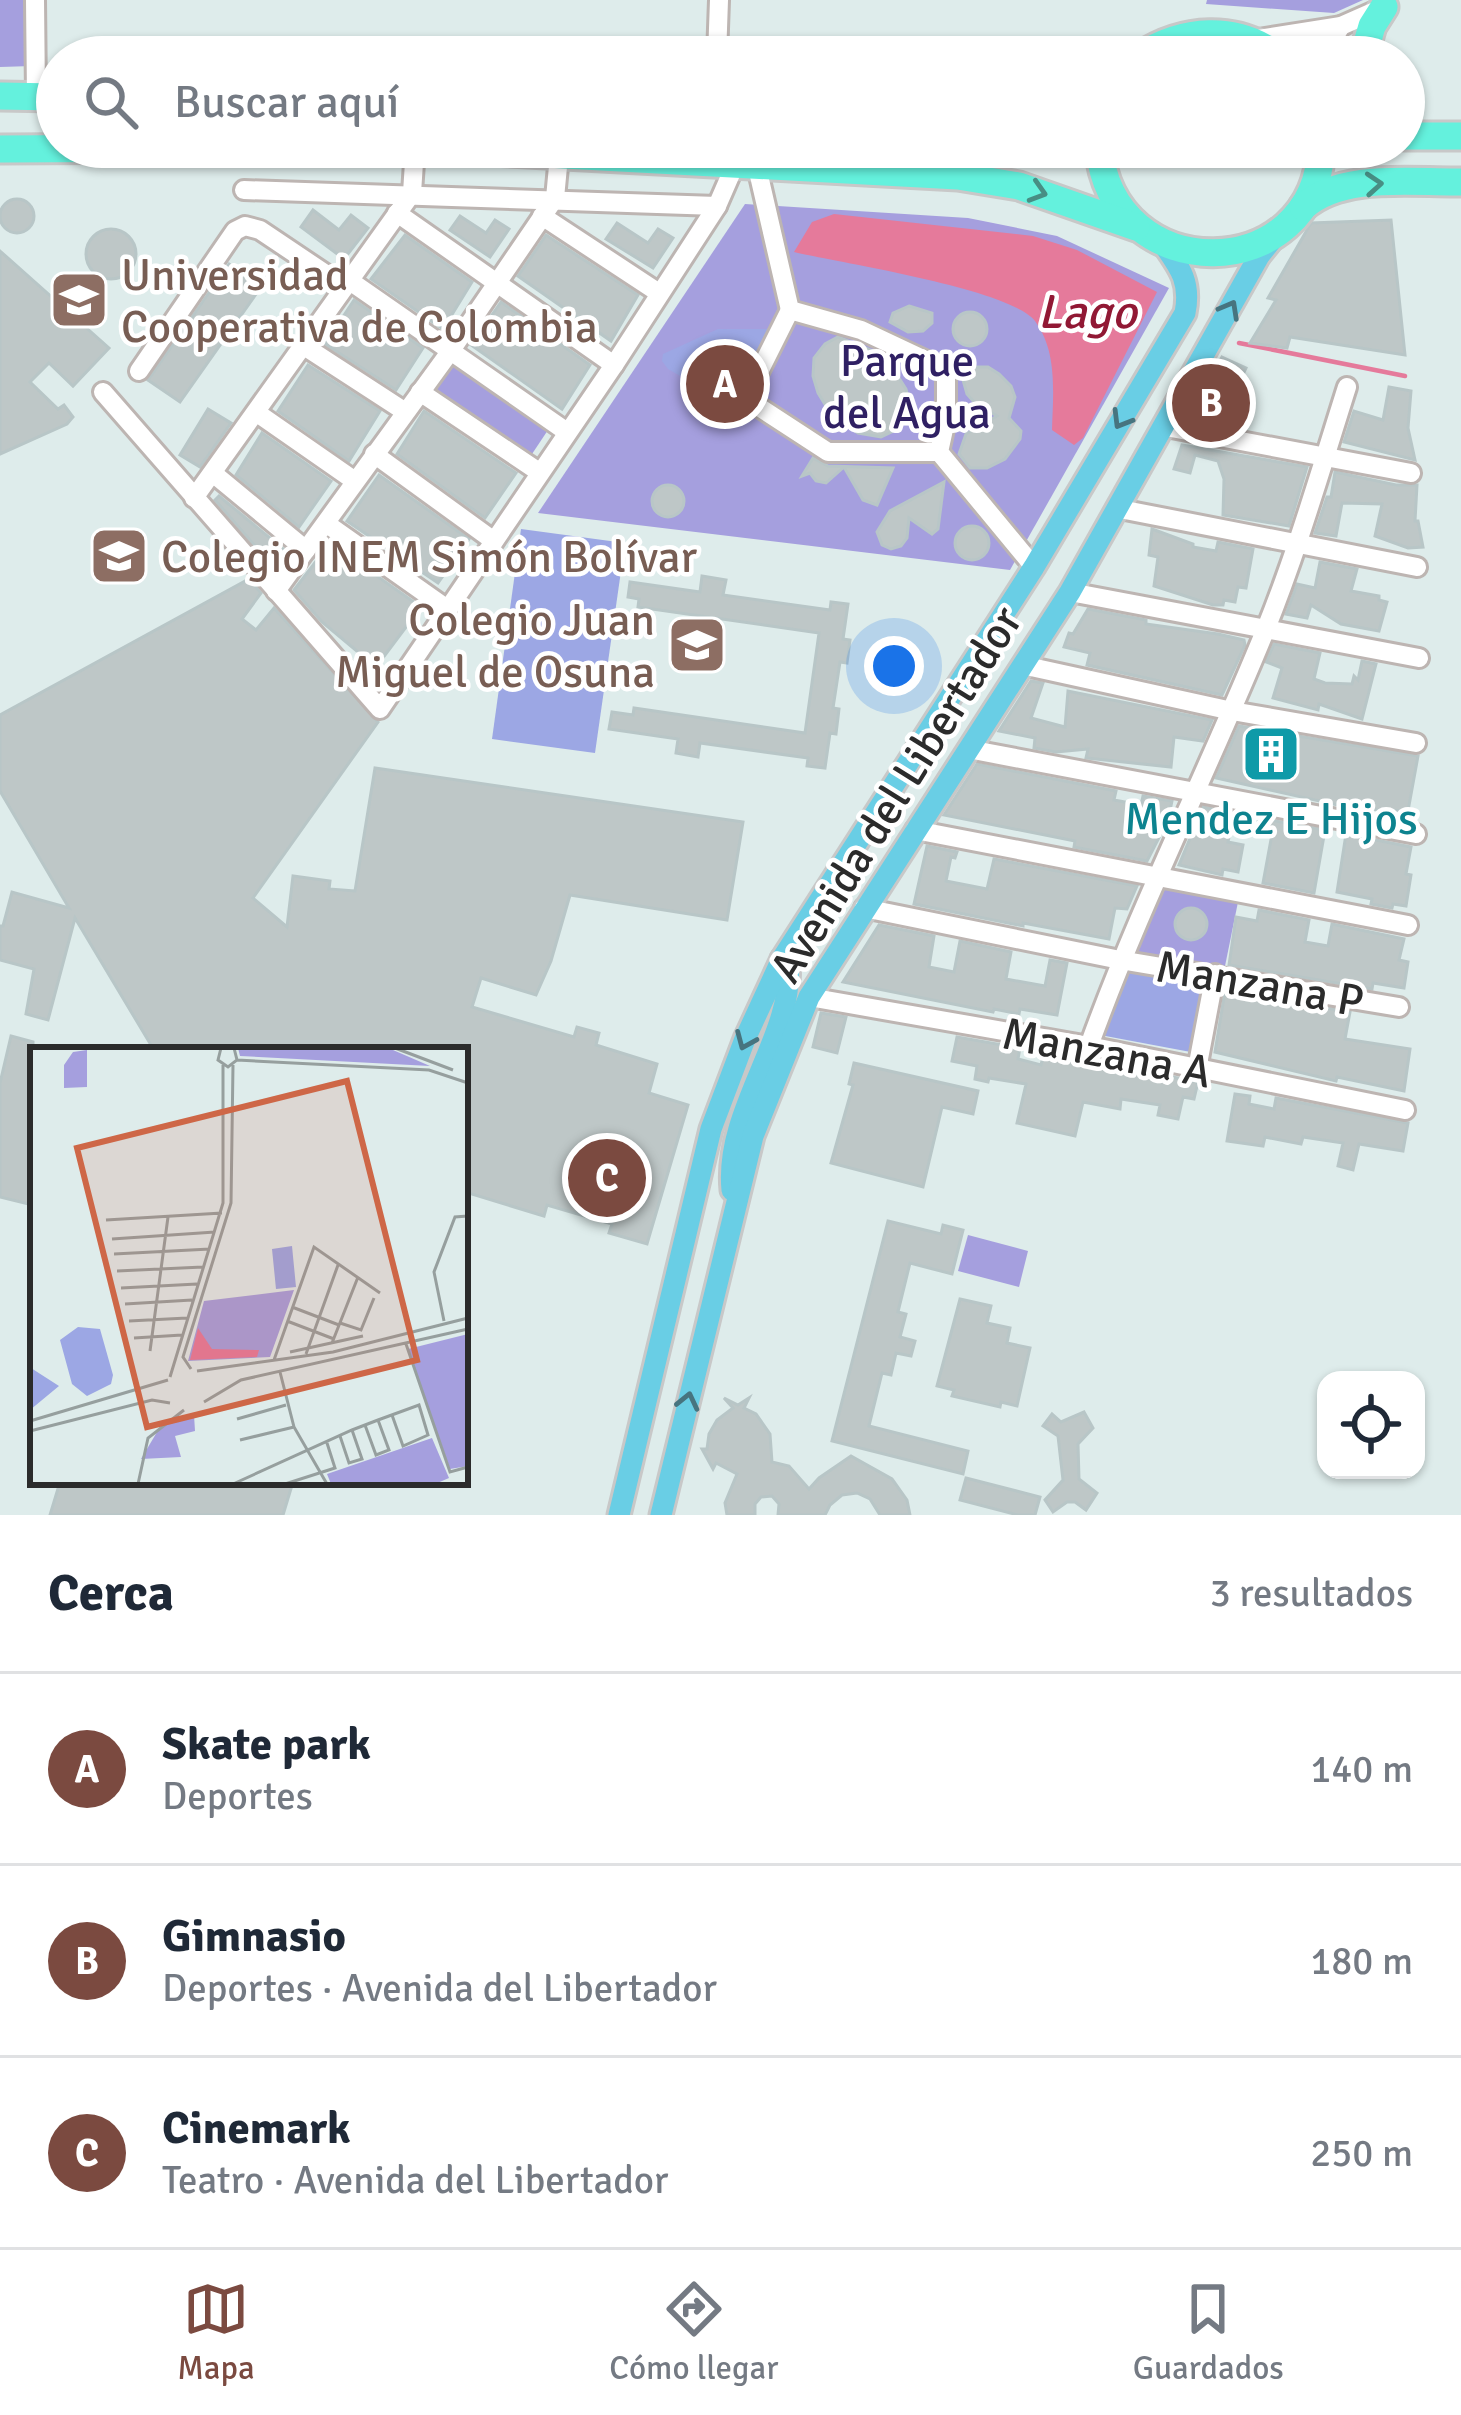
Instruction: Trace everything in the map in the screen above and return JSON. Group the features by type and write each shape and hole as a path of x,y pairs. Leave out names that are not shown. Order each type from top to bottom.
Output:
{"highway":[{"path":"1369,36 1388,3"},
{"path":"1184,36 1235,36"},
{"path":"0,96 36,97"},
{"path":"1425,136 1461,136"},
{"path":"0,149 36,149"},
{"path":"770,168 958,176 999,183 1039,192 1136,226 1164,244 1204,254 1225,253 1264,240 1312,199 1363,184 1461,182"},
{"path":"1104,168 1108,188 1136,226"},
{"path":"1289,221 1318,168"}],"main road":[{"name":"Avenida del Libertador","path":"661,1515 753,1136 809,997 1070,592 1259,256 1289,221"},
{"name":"Avenida del Libertador","path":"620,1515 711,1129 745,1039 782,959 1034,567 1185,313 1190,292 1183,271 1164,244"},
{"path":"734,1208 730,1166 745,1110 788,995 788,964 782,959"}],"street":[{"path":"35,0 39,36"},
{"path":"718,36 719,0"},
{"path":"1277,36 1341,26 1388,3"},
{"path":"1335,36 1341,26"},
{"path":"194,498 412,194 414,168"},
{"path":"276,591 452,350 555,198 558,168"},
{"path":"103,392 380,709 745,168"},
{"path":"746,168 790,310 750,390 757,405 828,452 939,452"},
{"path":"244,190 717,206"},
{"path":"397,213 614,365"},
{"path":"542,216 659,293"},
{"path":"139,371 235,231 245,226 260,230 452,350 567,432"},
{"path":"790,310 861,330 946,370 946,420 939,452"},
{"path":"304,346 404,411"},
{"path":"1089,1046 1120,960 1162,875 1267,627 1347,387"},
{"path":"420,392 539,472"},
{"path":"257,413 355,481"},
{"path":"1166,428 1412,473"},
{"path":"939,452 1034,567"},
{"path":"374,454 494,541"},
{"path":"214,474 306,550"},
{"path":"1120,509 1417,567"},
{"path":"327,524 446,608"},
{"path":"1070,592 1419,658"},
{"path":"1022,665 1232,711 1416,743"},
{"path":"968,748 1416,834"},
{"path":"915,830 1408,925"},
{"name":"Manzana P","path":"864,908 1120,960 1399,1007"},
{"path":"1197,1069 1215,974"},
{"name":"Manzana A","path":"809,997 1089,1046 1405,1110"}],"green space":[{"path":"0,0 30,0 32,66 0,67"},
{"path":"1207,0 1363,0 1334,13 1206,4"},
{"name":"Parque del Agua","path":"745,204 968,218 1057,236 1169,288 1010,570 538,513"},
{"path":"452,360 552,424 530,457 430,393"},
{"path":"1169,881 1239,897 1224,971 1132,953"},
{"path":"968,1235 1028,1251 1019,1287 958,1271"}],"shaded area":[{"path":"718,329 776,329 753,404 742,412 662,361 663,354"},
{"path":"521,529 625,543 595,753 492,739"},
{"path":"1123,966 1210,982 1196,1053 1100,1035"}],"water":[{"name":"Lago","path":"834,214 1033,236 1077,250 1157,292 1083,438 1074,445 1052,430 1048,346 1035,321 1020,309 961,288 794,252 812,222"}],"building":[{"path":"17,199 29,204 34,216 29,228 17,233 5,228 0,216 5,204"},
{"path":"313,210 339,230 351,215 368,228 344,259 301,227"},
{"path":"460,216 486,233 495,220 509,229 490,257 450,230"},
{"path":"1391,220 1405,355 1290,337 1287,348 1250,343 1276,300 1268,298 1311,223"},
{"path":"617,223 648,243 658,229 673,238 653,268 606,239"},
{"path":"111,229 128,237 136,254 128,271 111,279 94,271 86,254 94,237"},
{"path":"405,235 472,282 443,329 371,279"},
{"path":"546,235 638,295 611,341 518,276"},
{"path":"0,251 109,348 73,386 49,363 30,382 58,409 64,405 73,417 0,454"},
{"path":"229,264 261,287 180,402 148,380"},
{"path":"354,300 423,348 396,390 325,344"},
{"path":"501,302 590,365 562,409 471,345"},
{"path":"909,306 932,313 932,323 923,331 908,332 890,322 893,313"},
{"path":"970,312 982,317 987,329 982,341 970,346 958,341 953,329 958,317"},
{"path":"838,337 885,356 909,402 900,428 881,437 858,433 832,416 818,393 814,358"},
{"path":"1222,357 1246,368 1235,391 1218,416 1191,412"},
{"path":"308,365 380,411 349,461 278,411"},
{"path":"971,367 988,367 1011,386 1015,397 1009,418 1021,431 1005,459 987,468 970,468 959,454 966,434 997,416 967,394 963,380"},
{"path":"1389,387 1411,391 1408,428 1415,460 1344,442 1354,411 1383,420"},
{"path":"208,409 231,423 200,467 180,455"},
{"path":"424,411 516,473 485,518 397,454"},
{"path":"262,433 331,481 299,527 236,475"},
{"path":"1182,445 1307,467 1289,526 1223,515 1224,479 1218,461 1195,455 1190,473 1174,469"},
{"path":"813,458 828,466 893,468 877,505 863,500 844,467 826,483 816,481 810,473 802,476"},
{"path":"1335,472 1417,485 1415,521 1423,547 1408,548 1375,536 1382,504 1342,503 1336,536 1315,533 1327,497 1331,497"},
{"path":"379,475 469,539 438,583 347,521"},
{"path":"944,482 938,529 932,534 909,518 901,546 882,545 877,532 890,511"},
{"path":"668,485 679,490 684,501 679,512 668,517 657,512 652,501 657,490"},
{"path":"219,496 287,552 275,569 215,500"},
{"path":"972,526 984,531 989,543 984,555 972,560 960,555 955,543 960,531"},
{"path":"1152,529 1193,547 1216,551 1218,542 1253,549 1246,588 1238,587 1235,602 1213,605 1154,586 1158,557 1149,555"},
{"path":"330,543 421,607 376,667 322,622 294,590"},
{"path":"1320,562 1357,569 1351,591 1387,602 1379,631 1341,624 1311,605 1307,618 1286,614 1297,584 1315,588"},
{"path":"702,576 726,580 723,595 830,610 831,602 848,604 843,639 850,640 847,663 840,662 833,708 839,709 836,734 830,733 825,768 807,766 808,758 700,743 698,757 676,753 678,739 609,729 612,712 633,715 634,708 805,733 819,633 638,607 639,599 628,597 630,582 700,592"},
{"path":"249,579 261,593 242,619 256,630 274,608 378,722 253,898 287,927 293,876 330,881 329,889 355,891 375,768 743,822 727,920 570,895 536,995 481,978 472,1007 574,1037 577,1027 599,1033 596,1045 657,1064 649,1093 688,1105 647,1244 609,1233 612,1224 547,1205 544,1216 468,1193 468,1047 152,1047 75,918 48,1020 26,1014 34,969 0,960 0,926 12,892 69,908 0,791 0,715"},
{"path":"1088,609 1146,620 1146,624 1218,634 1244,640 1245,645 1222,695 1087,665 1090,653 1064,647"},
{"path":"1274,644 1320,653 1314,679 1325,683 1352,684 1354,676 1358,680 1362,661 1376,664 1362,719 1319,704 1318,710 1273,698 1282,668 1266,662"},
{"path":"1031,681 1043,683 1031,718 1065,727 1068,691 1212,720 1203,741 1174,737 1171,767 1086,758 1088,749 1034,748 1035,738 999,731"},
{"path":"1239,726 1418,756 1408,811 1352,803 1351,808 1216,778"},
{"path":"977,764 1116,791 1114,800 1141,805 1143,796 1172,801 1168,820 1147,861 944,815"},
{"path":"1203,807 1234,813 1228,842 1243,845 1238,872 1223,869 1222,875 1179,865"},
{"path":"1259,818 1325,830 1314,893 1263,883 1272,834 1257,830"},
{"path":"1346,834 1411,847 1406,906 1371,904 1372,899 1337,892"},
{"path":"927,846 957,852 951,857 946,881 987,889 994,859 1137,886 1127,909 1115,908 1109,939 1023,926 914,904"},
{"path":"1191,908 1202,913 1207,924 1202,935 1191,940 1180,935 1175,924 1180,913"},
{"path":"1259,910 1309,920 1305,942 1328,946 1332,924 1404,939 1399,960 1408,962 1404,988 1373,983 1372,989 1229,965 1236,917 1257,921"},
{"path":"879,925 934,936 929,967 954,972 960,941 1011,952 1006,979 1045,986 1050,960 1067,963 1057,1015 1020,1009 1019,1014 993,1012 843,982"},
{"path":"1225,991 1350,1012 1345,1039 1410,1049 1404,1091 1337,1077 1336,1081 1215,1052"},
{"path":"821,1013 846,1017 837,1053 813,1047"},
{"path":"11,1036 33,1042 30,1204 0,1197 0,1083"},
{"path":"957,1037 1020,1048 1018,1059 1041,1065 1044,1052 1198,1082 1194,1099 1183,1097 1178,1119 1158,1115 1160,1105 1121,1099 1120,1109 1083,1102 1075,1136 1017,1123 1026,1084 975,1079 977,1066 952,1061"},
{"path":"854,1063 978,1091 973,1114 942,1107 923,1187 831,1163 853,1085 849,1084"},
{"path":"1235,1094 1250,1096 1249,1104 1274,1109 1276,1098 1408,1123 1403,1151 1359,1144 1353,1170 1338,1166 1343,1143 1303,1137 1301,1144 1265,1137 1263,1146 1227,1141"},
{"path":"888,1221 941,1234 943,1225 963,1230 952,1274 910,1263 898,1312 906,1314 900,1337 915,1341 911,1356 896,1353 891,1375 882,1373 869,1426 968,1451 963,1474 832,1441"},
{"path":"960,1299 991,1306 987,1323 1010,1328 1007,1343 1030,1348 1017,1406 952,1396 954,1390 937,1386"},
{"path":"724,1398 738,1405 749,1398 744,1408 756,1414 770,1434 772,1462 789,1466 809,1489 851,1456 892,1479 907,1500 910,1515 880,1515 870,1499 857,1493 842,1495 825,1515 778,1515 779,1504 772,1496 761,1497 755,1515 727,1515 725,1503 737,1474 716,1463 713,1469 702,1449 707,1449 717,1420 733,1408"},
{"path":"1084,1412 1093,1428 1078,1444 1079,1479 1097,1493 1086,1510 1067,1502 1053,1512 1045,1500 1063,1480 1058,1436 1043,1426 1052,1414 1061,1422"},
{"path":"966,1478 1040,1497 1035,1515 960,1500"},
{"path":"59,1485 292,1485 283,1515 50,1515"}],"waterway":[{"path":"1239,343 1405,376"}],"place":[{"name":"Universidad Cooperativa de Colombia","path":"79,300"},
{"name":"Skate park","path":"725,384"},
{"name":"Gimnasio","path":"1211,403"},
{"name":"Colegio INEM Simón Bolívar","path":"119,556"},
{"name":"Colegio Juan Miguel de Osuna","path":"697,645"},
{"name":"Mendez E Hijos","path":"1271,754"},
{"name":"Cinemark","path":"607,1178"}]}
